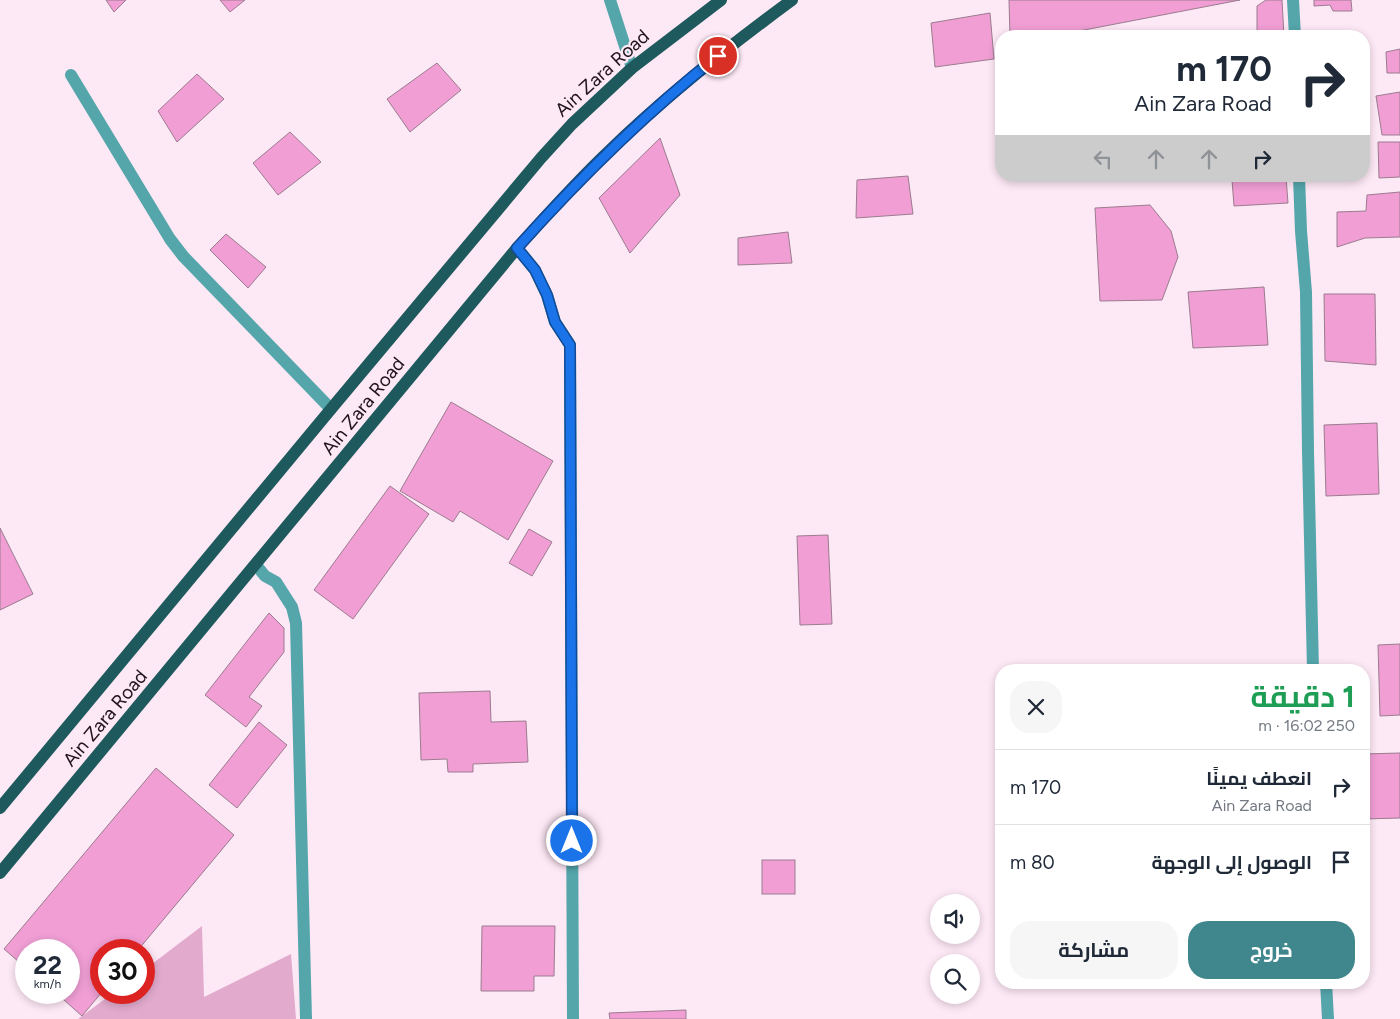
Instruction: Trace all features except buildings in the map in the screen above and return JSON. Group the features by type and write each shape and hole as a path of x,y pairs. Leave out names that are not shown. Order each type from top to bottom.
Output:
{"main road":[{"name":"Ain Zara Road","path":"0,808 541,158 572,124 632,68 721,0"},
{"name":"Ain Zara Road","path":"0,873 517,248 570,190 656,107 705,66 792,0"}],"street":[{"path":"610,0 632,68"},
{"path":"1293,0 1295,30"},
{"path":"72,75 170,239 183,256 331,409"},
{"path":"1299,182 1306,292 1313,664"},
{"path":"517,248 535,270 547,295 555,322 570,345 573,1019"},
{"path":"256,565 265,576 276,582 292,607 296,623 306,1019"},
{"path":"1326,989 1328,1019"}],"shaded area":[{"path":"202,926 204,997 291,954 296,1019 78,1019 98,1004 155,1004 155,962"}],"route":[{"path":"572,841 570,345 555,322 547,295 535,270 517,248 564,196 608,152 656,107 718,56"}]}
